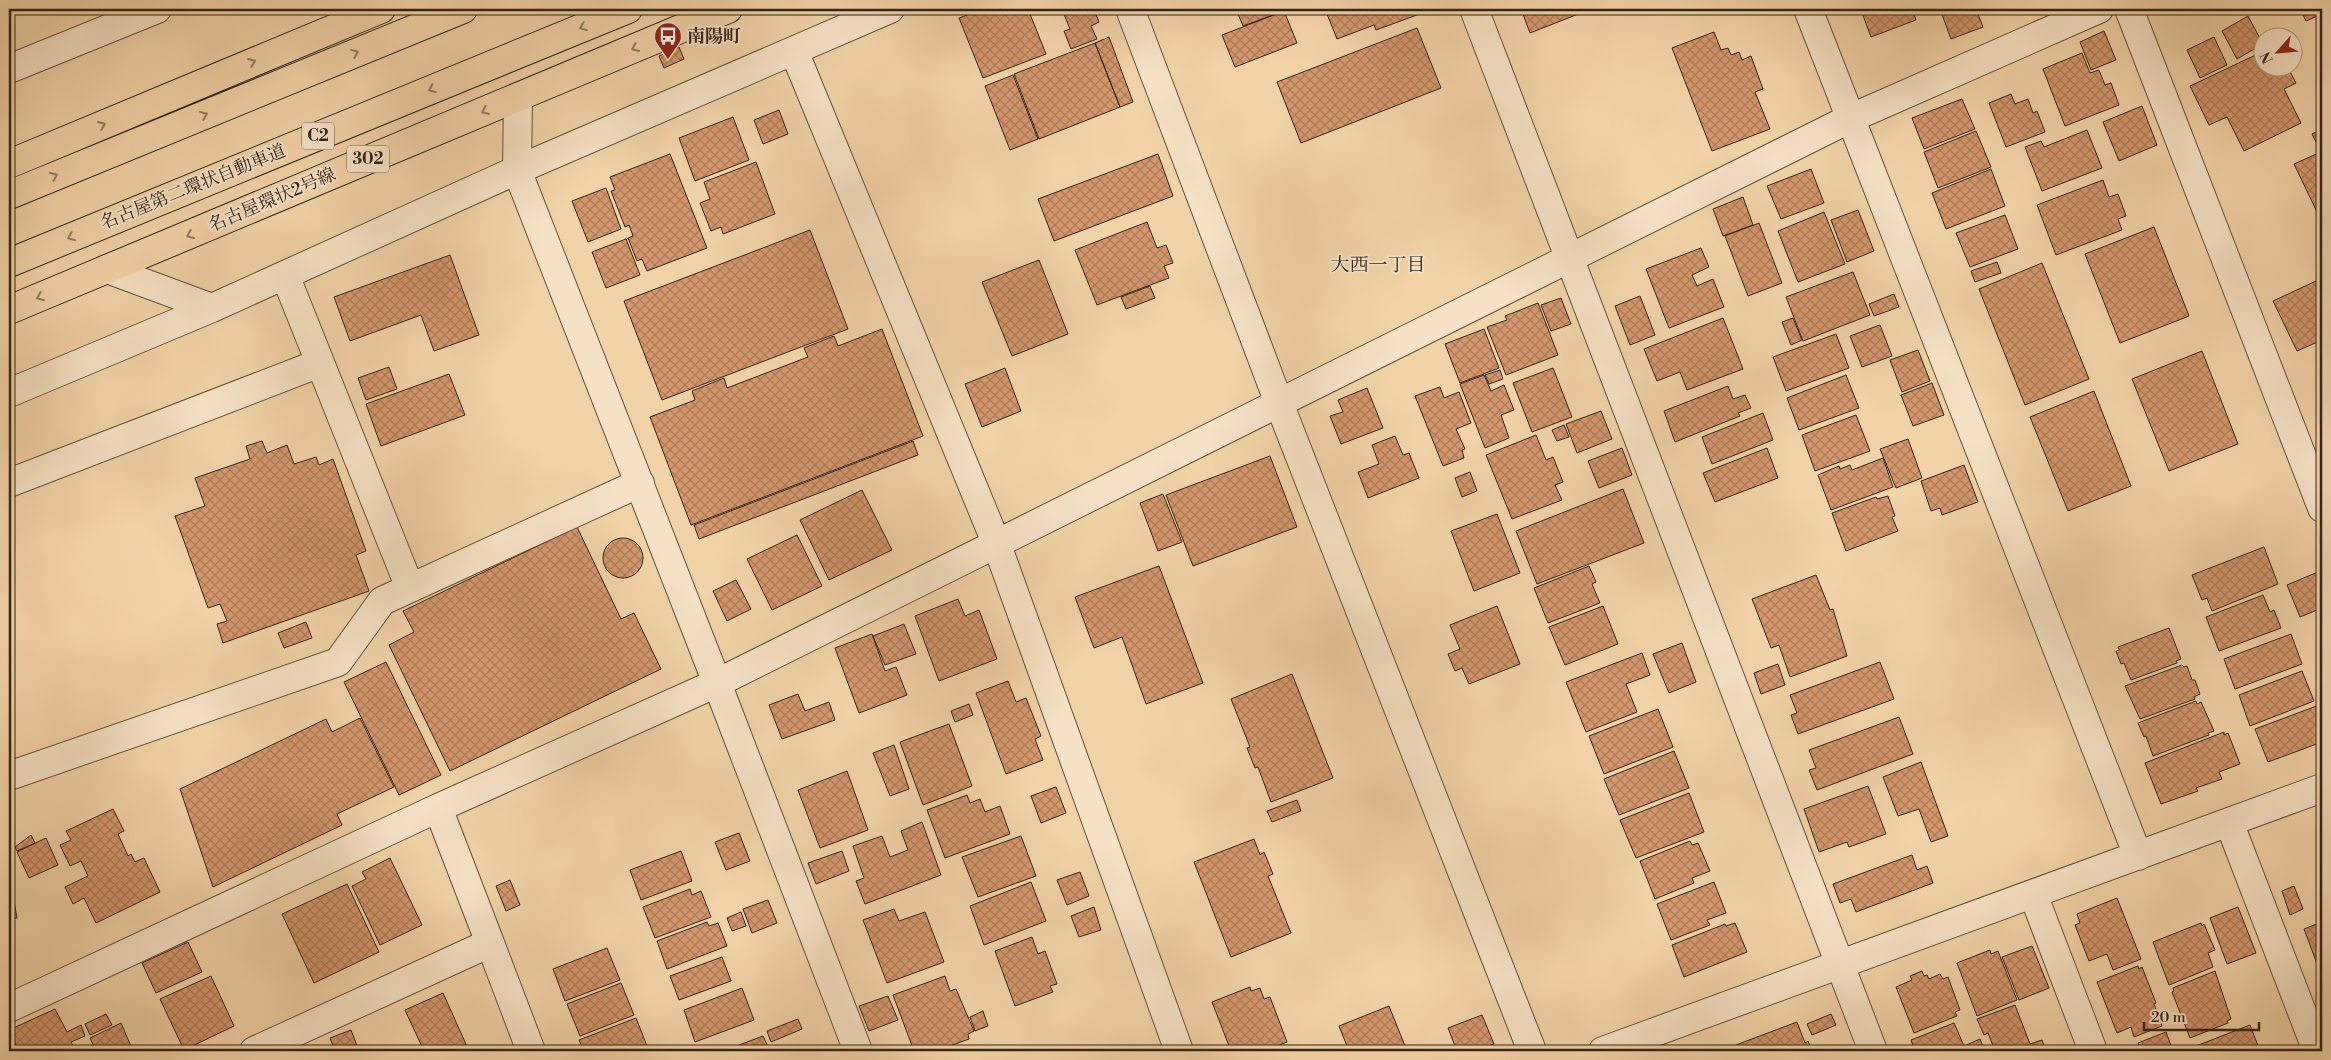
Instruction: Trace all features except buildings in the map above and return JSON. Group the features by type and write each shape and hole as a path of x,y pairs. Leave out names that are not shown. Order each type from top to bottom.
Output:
{"highway":[{"path":"9,164 381,9"},
{"path":"9,195 463,9"},
{"name":"名古屋第二環状自動車道","path":"9,262 628,9"},
{"name":"名古屋環状2号線","path":"9,310 728,9"}],"street":[{"path":"9,69 157,9"},
{"path":"9,393 212,308 517,170 890,9"},
{"path":"1130,9 1279,403 1532,1051"},
{"path":"1474,9 1571,258 1873,1051"},
{"path":"1808,9 1849,120 2138,856"},
{"path":"9,1008 438,808 717,682 997,545 1849,120 2099,9"},
{"path":"2129,9 2322,508"},
{"path":"794,51 997,545 1179,1051"},
{"path":"518,96 517,170 640,483 858,1051"},
{"path":"107,269 212,308"},
{"path":"285,275 410,588"},
{"path":"9,482 320,364"},
{"path":"9,776 338,662 382,601 640,483"},
{"path":"1603,1051 2322,788"},
{"path":"438,808 531,1051"},
{"path":"2229,822 2317,1051"},
{"path":"2033,894 2093,1051"},
{"path":"254,1051 490,943"}],"place":[{"name":"南陽町","path":"668,60"}],"district":[{"name":"大西一丁目","path":"1378,265"}]}
